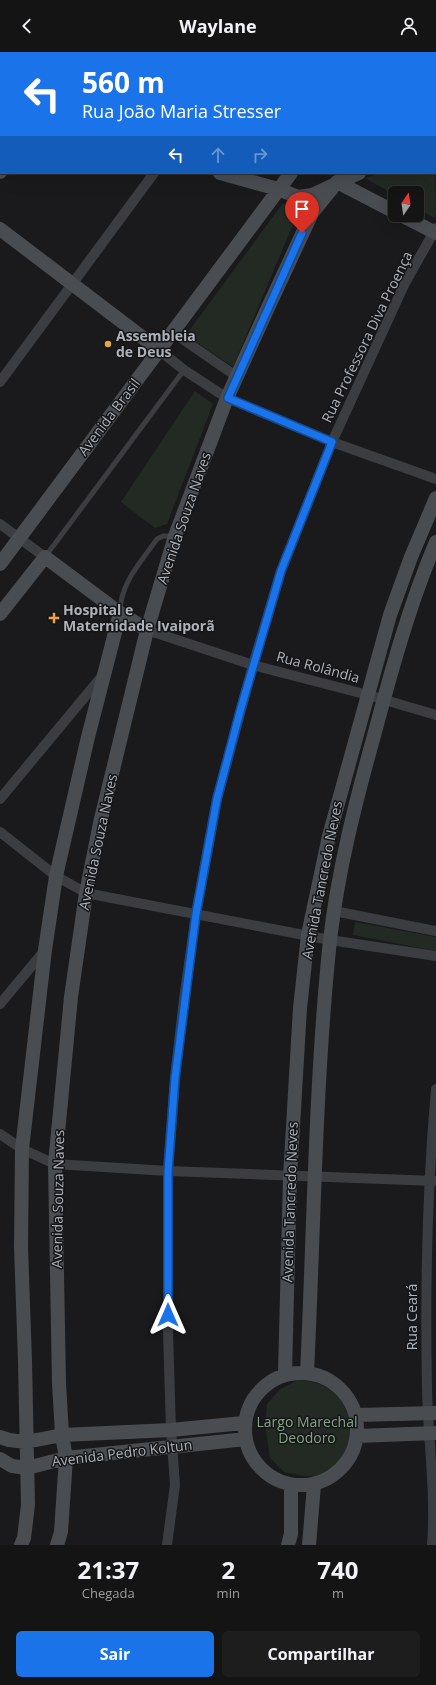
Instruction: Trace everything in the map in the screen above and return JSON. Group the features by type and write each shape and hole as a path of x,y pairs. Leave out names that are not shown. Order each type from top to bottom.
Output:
{"street":[{"path":"0,382 153,174"},
{"path":"224,174 278,189 298,197 305,197 335,177 353,174"},
{"name":"Avenida Brasil","path":"0,564 290,174"},
{"path":"335,177 388,208"},
{"name":"Avenida Souza Naves","path":"57,1545 60,1532 66,1458 62,1435 58,1368 55,1164 71,997 86,894 100,824 147,630 175,536 236,376 312,213 335,177"},
{"path":"416,222 435,231"},
{"path":"0,229 184,370 228,398 332,442 436,480"},
{"name":"Rua Professora Diva Proença","path":"167,1545 175,1484 171,1430 168,1331 168,1171 175,1078 196,914 217,799 253,665 281,571 332,442 406,283 435,231"},
{"path":"172,332 236,376"},
{"name":"Avenida Tancredo Neves","path":"285,1373 290,1176 300,1008 308,936 329,836 390,615 411,557 436,498"},
{"path":"0,524 120,613 147,630"},
{"name":"Avenida Tancredo Neves","path":"307,1373 318,1098 330,940 334,911 347,844 384,699 405,626 436,542"},
{"path":"0,614 45,556"},
{"path":"21,1545 24,1538 28,1505 21,1247 22,1149 45,950 56,876 103,675 120,613"},
{"name":"Rua Rolândia","path":"147,630 253,665 384,699 436,715"},
{"path":"0,799 103,675"},
{"path":"0,832 56,876 86,894 330,940 436,956"},
{"path":"334,911 436,931"},
{"path":"0,1004 45,950"},
{"name":"Rua Ceará","path":"432,1545 434,1518 433,1433 426,1264 433,1181 436,1089"},
{"path":"0,1134 22,1149 55,1164 168,1171 433,1181"},
{"path":"285,1373 307,1373 329,1380 346,1395 356,1415 357,1436 350,1458 335,1475 314,1485 291,1485 271,1478 254,1463 246,1439 243,1423 251,1400 268,1382 285,1373"},
{"path":"356,1415 432,1413"},
{"name":"Avenida Pedro Koltun","path":"0,1437 9,1440 26,1442 62,1435 171,1430 243,1423"},
{"path":"357,1436 433,1433"},
{"name":"Avenida Pedro Koltun","path":"0,1459 12,1466 27,1468 66,1458 246,1439"},
{"path":"288,1545 291,1534 291,1485"},
{"path":"309,1545 314,1485"}],"lane":[{"path":"45,556 184,370"},
{"path":"120,613 120,599 128,578 157,539 163,536 175,536"}],"green space":[{"path":"379,174 435,174 436,214 434,218 424,212 424,186 388,186 388,191 365,178"},
{"path":"283,203 300,208 233,367 186,335"},
{"path":"195,391 213,404 167,524 155,528 121,502"},
{"path":"355,922 436,937 436,951 353,935"},
{"name":"Largo Marechal Deodoro","path":"298,1380 319,1384 336,1395 347,1412 349,1422 349,1441 341,1464 317,1477 284,1472 270,1458 265,1425 267,1404 279,1390"}],"place":[{"name":"Assembleia de Deus","path":"108,344"},
{"name":"Hospital e Maternidade Ivaiporã","path":"54,618"}],"route":[{"path":"168,1315 168,1171 175,1078 184,998 196,914 217,799 241,708 281,571 332,442 228,398 236,376 302,233"}]}
